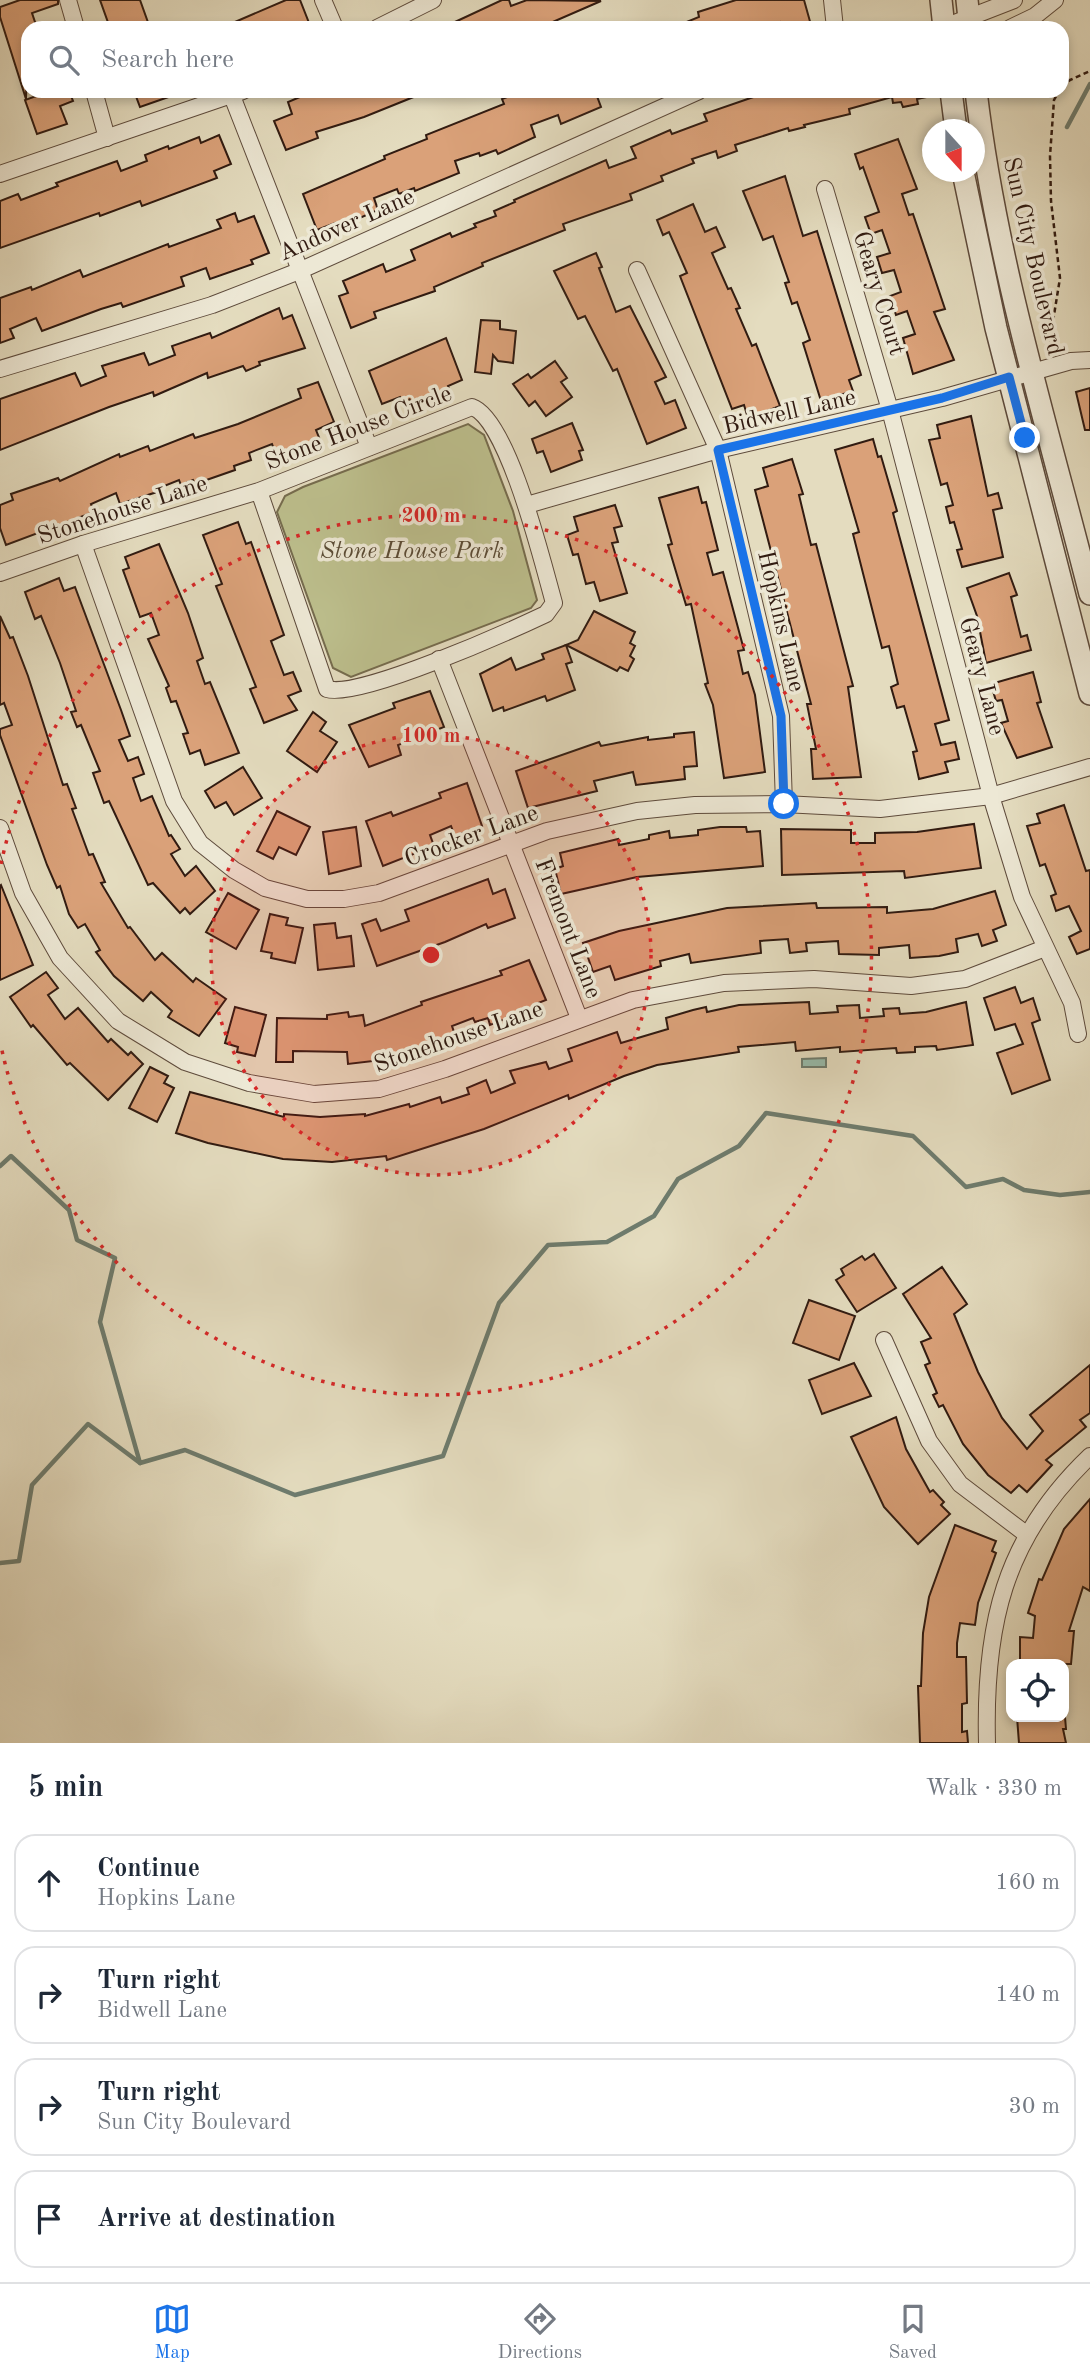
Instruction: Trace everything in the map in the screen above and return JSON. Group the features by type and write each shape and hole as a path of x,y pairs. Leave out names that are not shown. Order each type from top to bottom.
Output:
{"street":[{"path":"68,0 74,21"},
{"path":"323,0 332,21"},
{"path":"391,21 433,0"},
{"path":"832,0 834,21"},
{"path":"941,0 942,21"},
{"path":"968,15 1014,0"},
{"path":"1025,21 1055,0"},
{"path":"96,98 107,138"},
{"path":"0,174 225,98"},
{"path":"238,98 299,271 369,447"},
{"name":"Andover Lane","path":"0,369 212,305 299,271 683,98"},
{"path":"952,98 955,119"},
{"name":"Sun City Boulevard","path":"977,98 1021,374 1090,694"},
{"name":"Sun City Boulevard","path":"966,182 1021,374 1090,594"},
{"name":"Geary Court","path":"825,189 890,410"},
{"name":"Hopkins Lane","path":"637,270 718,450 781,716 784,804"},
{"name":"Bidwell Lane","path":"527,505 718,450 890,410 1071,361 1090,360"},
{"name":"Stone House Circle","path":"472,407 482,410 493,425 527,505 554,603 546,614 439,659 354,690 337,693 327,690 259,491 369,447 472,407"},
{"name":"Geary Lane","path":"890,410 991,796 1022,897 1072,1003 1078,1034"},
{"name":"Stonehouse Lane","path":"0,573 83,544 259,491"},
{"name":"Crocker Lane","path":"83,544 174,801 200,843 234,870 265,888 307,899 344,899 379,893 547,831 638,811 695,805 784,804 880,809 991,796 1090,767"},
{"name":"Fremont Lane","path":"439,659 579,1018"},
{"name":"Stonehouse Lane","path":"0,828 23,894 60,958 118,1021 185,1062 249,1083 314,1094 379,1089 445,1069 633,1000 724,983 814,979 911,986 965,979 1045,948"},
{"path":"884,1340 929,1441 960,1484 1026,1534"},
{"path":"987,1743 990,1639 1002,1594 1026,1534 1058,1490 1090,1456"}],"path":[{"path":"1069,81 1090,71"},
{"path":"1049,346 1060,278 1051,201 1050,156 1056,98"}],"green space":[{"name":"Stone House Park","path":"468,424 484,435 513,511 537,600 531,608 351,677 333,668 277,512 285,496"}],"shaded area":[{"path":"826,1058 826,1067 802,1067 802,1059"}],"building":[{"path":"20,0 58,0 58,4 32,13 35,21 21,21 21,83 0,17 0,7"},
{"path":"100,0 140,0 148,21 108,21"},
{"path":"286,0 300,0 308,21 237,21"},
{"path":"502,0 509,0 511,6 527,0 601,1 555,21 457,21"},
{"path":"736,0 804,0 810,21 689,21 699,17 698,12"},
{"path":"72,98 73,101 60,106 67,124 37,134 25,100"},
{"path":"137,98 166,98 140,107"},
{"path":"297,98 411,98 316,132 318,138 286,150 274,121 292,114 288,102"},
{"path":"598,98 601,107 561,124 558,115 531,125 535,137 498,154 496,150 455,161 459,173 415,191 414,188 399,194 397,189 374,198 378,210 337,228 335,223 317,230 303,194 427,139 426,135 504,104 502,99"},
{"path":"751,98 888,98 849,109 850,114 789,131 788,128 735,145 737,151 718,158 716,151 692,159 694,163 661,176 663,181 630,194 632,200 563,224 565,230 482,263 483,266 434,287 435,291 374,312 376,318 351,328 339,296 348,293 343,281 383,264 386,272 415,260 411,250 450,233 452,237 476,227 474,224 496,216 494,211 515,202 514,200 606,160 609,168 636,158 631,147 670,130 672,134 707,121 704,114"},
{"path":"892,98 922,98 917,99 918,104 903,107 901,102 893,103"},
{"path":"219,135 231,164 214,171 217,178 142,206 140,201 100,216 99,213 0,248 0,201 18,194 21,200 58,186 56,183 117,161 121,171 147,161 145,155 168,146 169,149 199,137 201,143"},
{"path":"898,139 917,189 902,194 909,215 913,214 945,309 934,312 954,360 913,374 903,338 915,334 907,311 896,315 890,296 901,292 894,270 882,273 877,257 890,253 882,230 871,234 865,217 879,212 863,167 860,169 855,154"},
{"path":"785,176 803,236 817,231 861,375 849,380 853,391 821,401 803,343 810,340 797,302 792,304 785,283 789,282 773,236 763,240 743,191"},
{"path":"693,204 705,232 716,227 725,247 712,253 740,308 736,309 752,346 756,344 780,406 748,418 744,405 732,409 680,276 687,273 669,232 663,235 657,220"},
{"path":"235,213 238,222 254,216 269,253 251,260 253,264 210,279 206,268 181,277 184,286 123,307 121,303 101,309 42,331 36,318 10,329 14,338 0,343 0,298 31,287 32,290 80,270 83,277 168,244 169,247 221,228 217,220"},
{"path":"596,253 616,312 630,306 666,377 655,382 665,404 675,400 686,428 647,444 617,369 613,371 585,316 578,319 554,271"},
{"path":"279,308 283,319 292,315 305,348 259,362 260,365 246,371 243,366 208,378 207,373 154,396 153,392 109,407 0,450 0,399 75,373 81,386 106,376 102,366 144,353 149,365 175,355 172,346 210,333 212,338"},
{"path":"481,320 500,321 500,329 516,331 513,363 498,361 493,355 491,374 475,372"},
{"path":"446,338 462,380 448,386 449,389 404,407 400,397 382,404 369,371"},
{"path":"555,361 567,378 561,382 572,397 546,416 535,401 529,406 513,384 528,374 531,378"},
{"path":"318,382 334,422 316,430 320,440 277,457 272,444 249,453 251,460 234,466 235,470 195,484 193,480 181,485 179,480 159,488 160,491 120,504 116,493 91,504 94,512 6,545 0,528 0,505 13,500 11,494 58,478 60,481 119,454 120,457 148,446 150,451 193,434 195,438 238,424 301,398 298,389"},
{"path":"1090,388 1090,430 1085,430 1076,392"},
{"path":"971,416 988,496 998,493 1002,508 993,510 1003,557 962,567 957,550 962,549 954,522 950,523 946,507 953,505 947,483 941,485 929,440 940,438 937,425"},
{"path":"572,423 583,450 579,451 582,460 551,472 543,451 537,453 532,439"},
{"path":"873,439 878,457 881,456 897,511 893,513 949,720 935,724 941,745 955,742 959,759 945,762 948,772 919,779 913,752 917,751 904,706 897,708 891,687 898,684 889,646 882,648 853,534 859,532 835,450"},
{"path":"792,459 803,494 799,495 811,545 816,544 853,686 848,687 861,777 813,779 811,749 816,749 807,704 811,704 755,490 768,486 763,468"},
{"path":"698,487 702,503 706,502 718,550 707,553 713,575 723,572 744,650 738,651 743,674 748,672 755,695 765,772 724,778 713,705 705,684 708,683 691,604 686,605 668,545 672,544 659,498"},
{"path":"615,505 622,526 614,528 618,542 612,543 627,593 600,601 594,582 586,584 578,554 573,555 567,535 578,531 574,517"},
{"path":"238,522 246,544 251,542 284,635 271,641 284,675 293,672 301,691 288,696 297,710 264,723 250,689 256,687 216,586 222,584 203,535"},
{"path":"159,544 188,613 203,658 197,661 205,684 210,682 239,753 205,765 200,750 190,754 183,734 188,733 176,701 171,702 166,688 169,686 148,639 159,635 151,613 140,617 123,570 129,568 125,557"},
{"path":"1009,573 1017,595 1011,597 1021,637 1027,635 1031,650 986,663 977,616 967,588"},
{"path":"59,578 64,591 75,587 121,710 130,736 119,740 128,761 138,757 144,774 133,778 141,801 152,796 169,836 171,835 180,849 171,854 185,876 196,866 215,891 190,914 185,908 180,913 153,883 148,885 109,801 104,803 93,773 100,771 81,725 77,727 71,712 76,711 60,663 41,616 35,619 25,592"},
{"path":"594,611 635,632 630,643 635,646 630,656 634,659 628,671 620,667 617,671 566,645 578,640"},
{"path":"0,616 10,638 13,637 28,676 63,785 67,784 76,808 72,809 89,855 93,854 105,882 101,883 128,928 130,927 155,960 162,953 193,982 196,978 226,999 199,1036 168,1017 172,1011 151,992 143,1001 114,976 96,952 100,950 85,924 78,928 69,914 60,886 57,888 47,865 0,735 0,729 12,725 4,703 0,705"},
{"path":"566,645 572,662 566,664 575,690 547,701 545,696 504,711 503,707 493,711 480,674 511,658 516,670 544,659 542,654"},
{"path":"1033,672 1041,702 1037,703 1052,747 1017,758 1001,723 1008,721 1002,700 996,701 991,684"},
{"path":"430,691 444,727 398,745 401,755 369,767 349,725 395,708 393,703"},
{"path":"313,712 326,722 320,731 337,742 317,772 287,751"},
{"path":"694,732 697,766 684,767 685,779 636,785 633,772 594,781 597,791 528,808 516,771 599,742 601,746"},
{"path":"243,767 262,798 234,815 226,802 215,808 205,791"},
{"path":"467,783 482,826 455,836 451,826 430,835 434,846 383,866 366,821 391,812 393,816 441,798 439,793"},
{"path":"1064,805 1086,871 1090,870 1090,949 1077,954 1069,937 1081,931 1069,906 1056,911 1051,896 1056,894 1045,864 1040,866 1027,826 1040,823 1037,814"},
{"path":"277,811 310,827 296,855 279,847 273,859 257,851"},
{"path":"974,824 981,868 905,878 904,871 782,875 781,829 851,830 851,843 875,843 875,833 917,832"},
{"path":"356,827 361,866 329,874 323,832"},
{"path":"746,827 747,832 760,831 763,866 637,877 561,894 555,869 563,866 560,853 618,839 619,845 649,839 649,835 669,831 670,838 698,835 698,830"},
{"path":"488,879 493,894 505,889 515,918 488,928 486,924 377,966 362,924 376,919 381,931 409,921 405,910"},
{"path":"0,886 33,965 0,980"},
{"path":"995,891 1006,925 993,930 997,941 982,946 978,934 956,939 958,952 939,956 910,958 909,945 879,948 879,955 839,954 838,941 806,943 807,951 790,953 788,939 760,941 761,953 691,963 689,954 660,961 661,966 615,980 610,966 593,972 583,943 619,931 727,908 816,903 817,908 887,907 887,913 933,909"},
{"path":"228,893 259,910 236,949 206,932"},
{"path":"270,914 288,918 286,925 303,928 295,963 271,958 272,953 261,951"},
{"path":"335,923 337,938 351,936 354,966 318,970 314,925"},
{"path":"529,960 546,1000 533,1005 534,1008 490,1025 488,1018 475,1022 473,1018 452,1026 456,1038 390,1059 348,1064 347,1052 293,1051 293,1062 276,1062 277,1018 327,1019 327,1015 348,1012 349,1017 363,1015 365,1026 422,1005 421,1002 502,975 500,971"},
{"path":"46,972 58,988 48,995 65,1019 78,1008 108,1042 111,1039 128,1055 131,1052 143,1064 108,1100 70,1063 67,1065 33,1025 31,1027 10,997"},
{"path":"1015,987 1021,1003 1033,998 1040,1020 1032,1023 1050,1080 1012,1094 997,1053 1023,1044 1015,1024 995,1030 984,998"},
{"path":"809,1002 810,1014 838,1012 837,1006 859,1005 860,1018 884,1016 883,1009 899,1008 900,1014 926,1012 966,1002 973,1045 937,1050 936,1046 915,1047 915,1052 897,1053 896,1048 840,1052 840,1047 796,1051 795,1042 738,1047 739,1052 657,1065 569,1099 568,1095 484,1129 387,1160 386,1156 332,1162 283,1159 208,1143 176,1133 190,1092 284,1117 284,1114 320,1117 365,1116 409,1104 410,1107 440,1097 442,1103 469,1094 467,1088 486,1080 491,1093 515,1083 510,1071 546,1062 549,1069 572,1061 568,1049 617,1032 621,1043 668,1029 666,1018 693,1010 706,1007 707,1012 739,1005"},
{"path":"235,1007 266,1015 255,1056 237,1052 238,1047 225,1043"},
{"path":"150,1067 168,1076 164,1083 174,1088 157,1122 129,1108"},
{"path":"874,1254 896,1288 857,1312 836,1280 844,1275 841,1269 862,1256 865,1260"},
{"path":"942,1267 967,1304 954,1314 978,1372 1002,1418 1027,1449 1043,1431 1030,1415 1090,1365 1090,1413 1080,1420 1086,1427 1046,1460 1052,1465 1027,1492 1019,1485 1011,1493 988,1475 963,1444 943,1405 939,1407 933,1395 937,1393 925,1365 930,1363 921,1342 931,1338 903,1294"},
{"path":"809,1300 855,1316 839,1360 793,1343"},
{"path":"854,1363 871,1396 822,1414 809,1380"},
{"path":"896,1417 906,1449 930,1492 933,1490 944,1502 941,1505 950,1514 918,1544 884,1507 851,1437"},
{"path":"1090,1499 1090,1591 1083,1587 1069,1631 1074,1631 1071,1664 1069,1659 1020,1659 1020,1637 1033,1638 1035,1616 1028,1613 1039,1579 1042,1580 1064,1529"},
{"path":"955,1525 996,1541 992,1551 996,1553 978,1603 975,1625 960,1623 957,1643 957,1657 966,1657 967,1703 962,1704 962,1732 967,1731 968,1743 920,1743 918,1686 921,1686 923,1633 929,1597"},
{"path":"1017,1722 1065,1722 1066,1729 1063,1729 1066,1743 1019,1743"}],"waterway":[{"path":"1067,127 1090,84"},
{"path":"0,1166 11,1156 69,1210 77,1240 115,1258 100,1322 140,1463 185,1450 295,1495 443,1456 499,1303 548,1245 607,1242 654,1216 678,1179 739,1146 766,1113 913,1136 966,1187 1003,1179 1024,1190 1060,1195 1090,1192"},
{"path":"0,1563 19,1561 32,1485 88,1424 140,1463"}],"route":[{"path":"784,804 781,716 718,450 942,398 1009,377 1025,438"}]}
